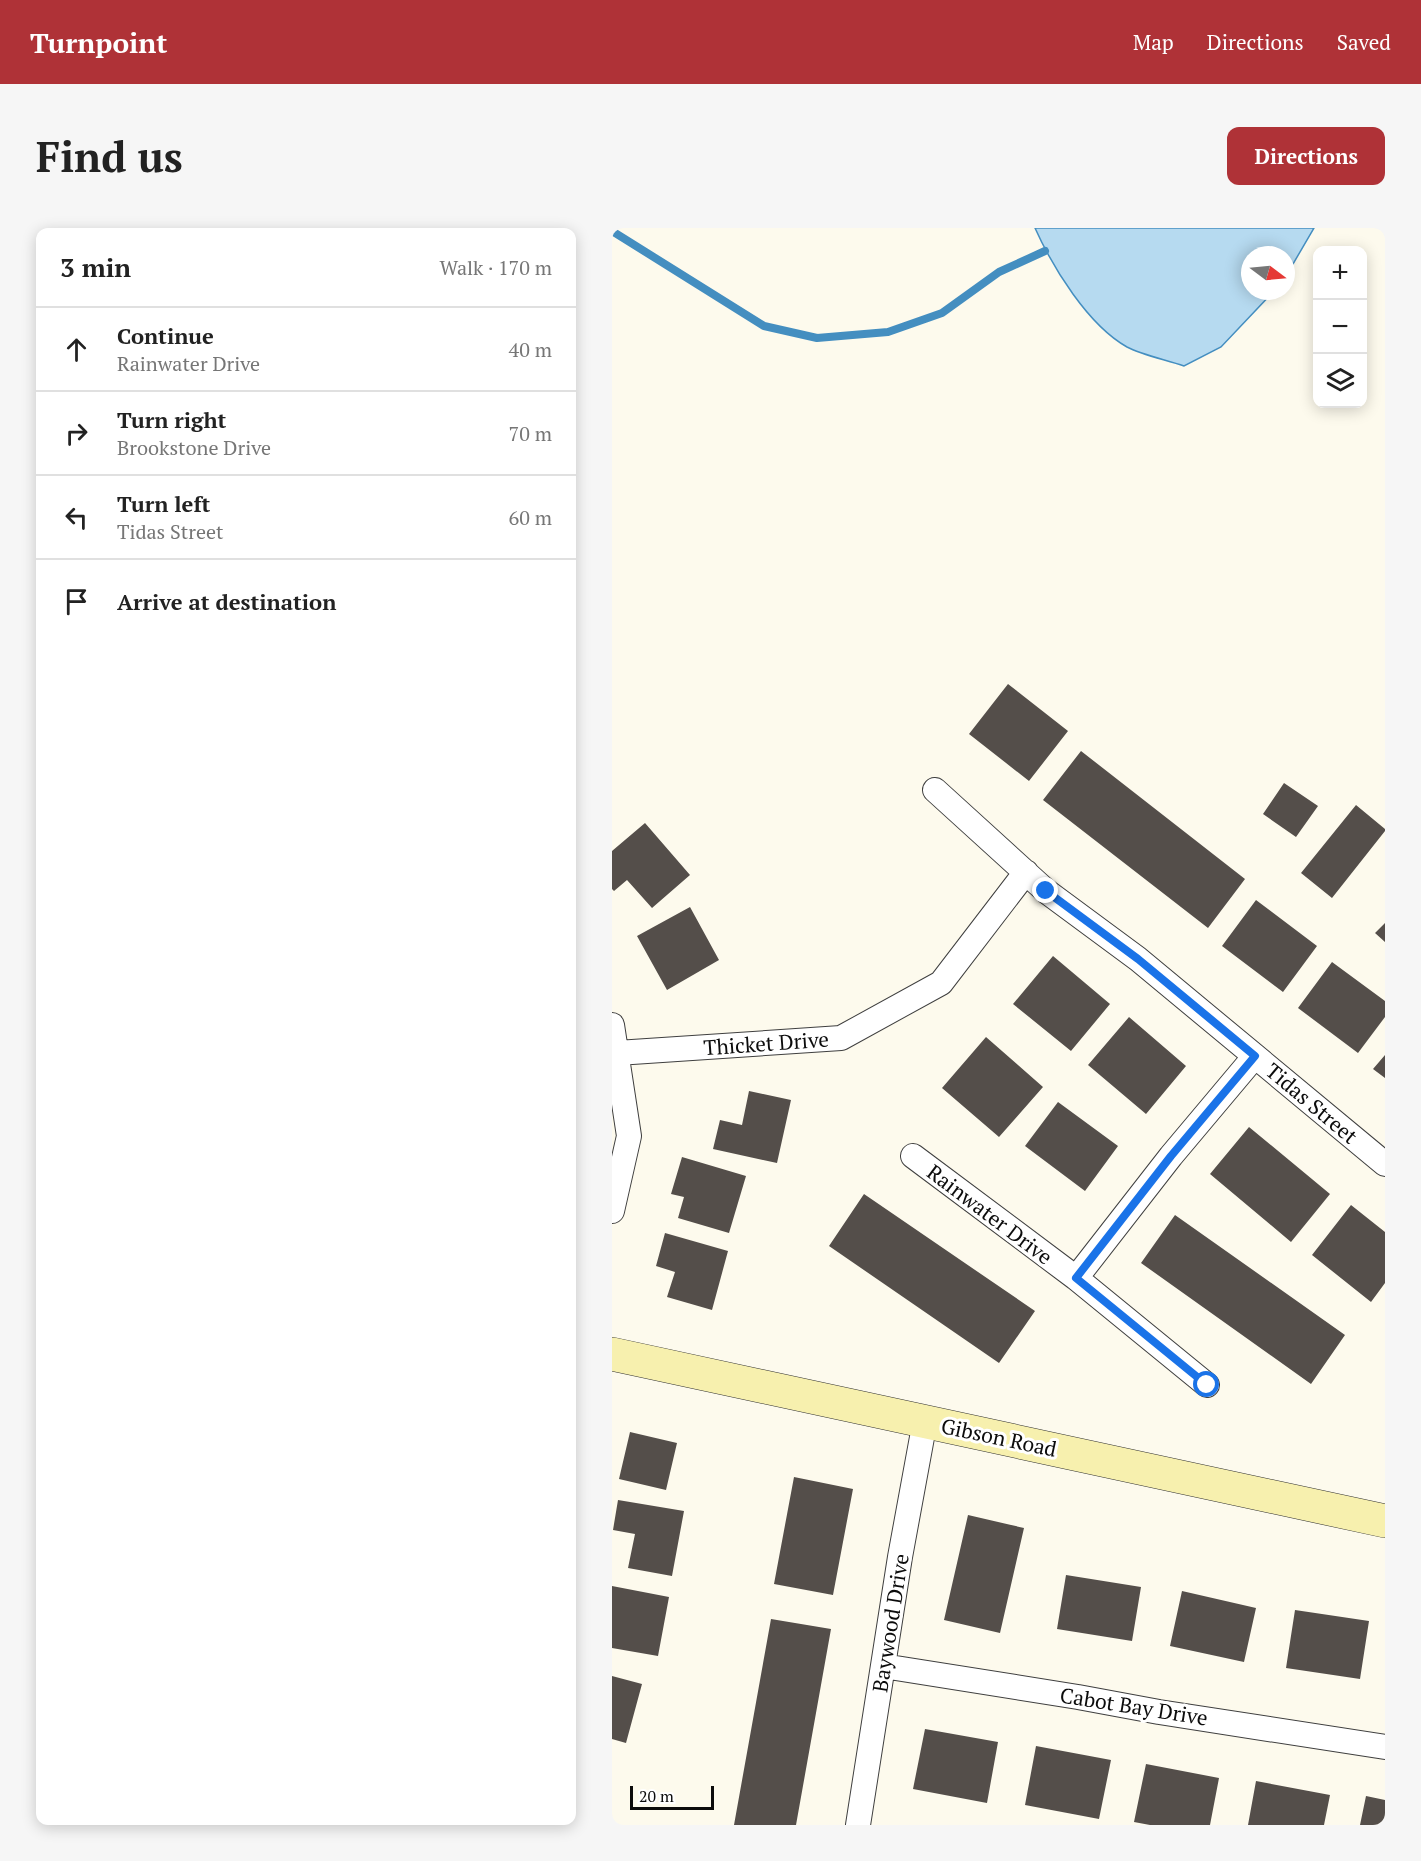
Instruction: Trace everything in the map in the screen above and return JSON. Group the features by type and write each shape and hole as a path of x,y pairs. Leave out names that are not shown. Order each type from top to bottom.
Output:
{"street":[{"name":"Tidas Street","path":"935,790 1046,891 1138,959 1385,1164"},
{"name":"Thicket Drive","path":"617,1053 841,1038 941,983 1026,872"},
{"path":"612,1025 629,1136 612,1211"},
{"path":"1076,1278 1171,1156 1255,1056"},
{"name":"Rainwater Drive","path":"913,1156 1076,1278 1207,1385"},
{"name":"Gibson Road","path":"612,1354 1385,1521"},
{"name":"Baywood Drive","path":"858,1825 900,1557 925,1421"},
{"name":"Cabot Bay Drive","path":"883,1666 1385,1747"}],"water":[{"path":"1035,228 1314,228 1295,261 1295,246 1241,246 1241,300 1265,300 1221,347 1184,366 1127,347 1113,337 1085,310 1051,260"}],"building":[{"path":"1008,684 1068,731 1029,781 969,734"},
{"path":"1081,751 1245,879 1208,928 1043,800"},
{"path":"1284,783 1318,806 1296,837 1263,814"},
{"path":"1356,805 1385,831 1332,898 1301,873"},
{"path":"645,823 690,875 652,908 627,880 614,891 612,889 612,851"},
{"path":"1256,900 1317,946 1283,992 1222,946"},
{"path":"690,907 719,960 667,990 637,936"},
{"path":"1385,923 1385,942 1375,933"},
{"path":"1053,956 1110,1004 1071,1051 1013,1004"},
{"path":"1332,962 1385,1001 1385,1017 1358,1053 1298,1008"},
{"path":"1129,1017 1186,1066 1146,1114 1088,1065"},
{"path":"986,1037 1043,1087 999,1137 942,1088"},
{"path":"1385,1055 1385,1078 1373,1069"},
{"path":"749,1091 791,1100 777,1163 713,1149 720,1120 742,1125"},
{"path":"1058,1102 1118,1146 1085,1191 1025,1146"},
{"path":"1249,1127 1330,1194 1291,1242 1210,1174"},
{"path":"682,1157 746,1176 729,1233 678,1218 684,1197 671,1194"},
{"path":"864,1194 1035,1311 999,1363 829,1246"},
{"path":"1351,1205 1385,1232 1385,1283 1371,1302 1312,1255"},
{"path":"1175,1215 1345,1335 1311,1384 1141,1263"},
{"path":"665,1233 728,1251 712,1310 667,1297 675,1272 656,1266"},
{"path":"630,1432 677,1443 666,1490 619,1479"},
{"path":"794,1477 853,1489 833,1595 774,1584"},
{"path":"618,1500 684,1511 672,1576 628,1568 635,1534 613,1530"},
{"path":"968,1515 1024,1528 1000,1633 944,1620"},
{"path":"1066,1575 1141,1587 1132,1641 1057,1629"},
{"path":"612,1586 669,1597 658,1656 612,1648"},
{"path":"1182,1591 1256,1608 1244,1662 1170,1646"},
{"path":"1295,1610 1369,1621 1360,1679 1286,1668"},
{"path":"771,1619 831,1629 796,1825 734,1825"},
{"path":"612,1676 642,1684 626,1743 612,1739"},
{"path":"925,1729 998,1742 987,1803 913,1789"},
{"path":"1036,1746 1111,1760 1099,1819 1025,1805"},
{"path":"1146,1764 1219,1778 1210,1825 1150,1825 1134,1822"},
{"path":"1256,1781 1330,1795 1324,1825 1248,1825"},
{"path":"1366,1796 1385,1800 1385,1825 1360,1825"}],"waterway":[{"path":"612,231 764,326 817,338 888,332 942,313 999,272 1045,251"}],"route":[{"path":"1046,891 1138,959 1255,1056 1171,1156 1076,1278 1207,1385"}]}
